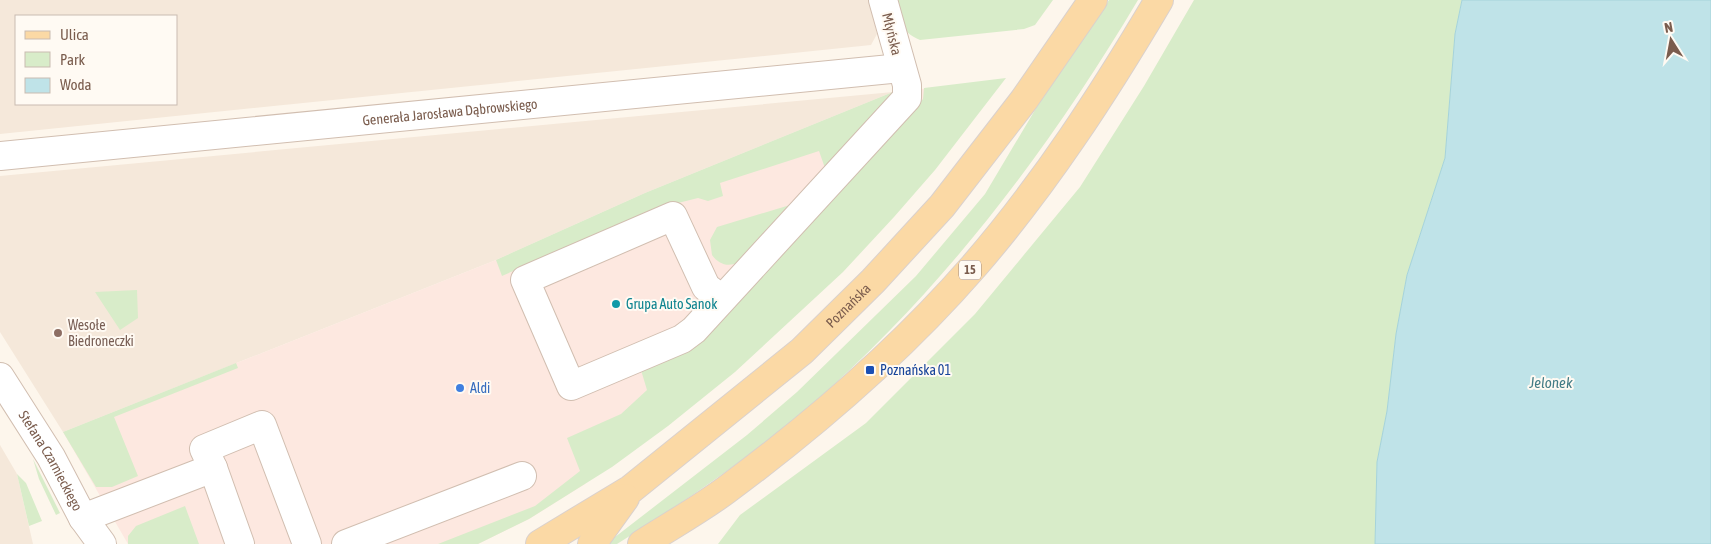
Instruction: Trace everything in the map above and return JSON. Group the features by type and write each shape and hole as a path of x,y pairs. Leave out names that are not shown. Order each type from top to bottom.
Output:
{"main road":[{"name":"Poznańska","path":"540,544 631,489 802,351 873,281 942,206 1024,100 1093,0"},
{"name":"15","path":"680,544 725,491 822,413 901,343 974,266 1024,205 1071,138 1121,64 1159,0"},
{"path":"592,544 631,489"},
{"path":"642,544 725,491"}],"street":[{"name":"Młyńska","path":"722,299 907,98 907,85 883,0"},
{"name":"Generała Jarosława Dąbrowskiego","path":"0,156 901,68"},
{"path":"673,216 706,287 722,299 694,330 682,339 571,386 525,280 673,216"},
{"name":"Stefana Czarnieckiego","path":"0,377 51,457 83,518 102,544"},
{"path":"240,544 204,448 262,425 307,544"},
{"path":"83,518 213,468"},
{"path":"346,544 522,476"},
{"name":"Stefana Czarnieckiego","path":"83,518 92,544"}],"shaded area":[{"path":"0,0 869,0 877,34 871,45 0,134"},
{"path":"985,82 580,470 585,484 529,519 478,544 128,544 63,432 496,260 645,193 893,92"},
{"path":"893,92 645,193 496,260 63,432 0,332 0,176"},
{"path":"0,445 17,474 33,544 0,544"}],"green space":[{"path":"896,0 1053,0 1035,25 1024,29 920,40 904,29"},
{"path":"1109,0 1138,0 1104,56 1030,164 990,216 905,315 810,406 764,444 692,496 617,544 606,544 747,435 797,392 916,276 985,194 1038,105"},
{"path":"1194,0 1462,0 1455,34 1445,158 1407,275 1396,334 1387,411 1377,462 1375,544 718,544 740,515 866,423 975,314 1080,187 1144,86"},
{"path":"1006,78 935,170 894,217 843,272 735,372 668,426 612,467 529,519 478,544 438,544 535,506 580,471 567,438 621,414 647,390 641,370 694,345 923,99 924,88"},
{"path":"893,92 884,107 825,168 819,151 720,183 723,196 708,201 698,198 654,209 502,276 496,260 645,193"},
{"path":"790,205 791,208 740,261 729,265 721,263 712,255 710,240 717,227"},
{"path":"137,290 138,318 120,330 95,292"},
{"path":"236,363 238,368 114,417 138,476 112,487 96,487 63,432"},
{"path":"33,459 60,513 56,515 39,479"},
{"path":"17,474 26,483 42,521 29,526"},
{"path":"185,506 199,544 128,544 128,536 136,526"}],"water":[{"name":"Jelonek","path":"1462,0 1711,0 1711,544 1375,544 1377,462 1387,411 1396,334 1407,275 1445,158 1455,34"}],"place":[{"name":"Grupa Auto Sanok","path":"616,304"},
{"name":"Wesołe Biedroneczki","path":"58,333"},
{"name":"Poznańska 01","path":"870,370"},
{"name":"Aldi","path":"460,388"}]}
